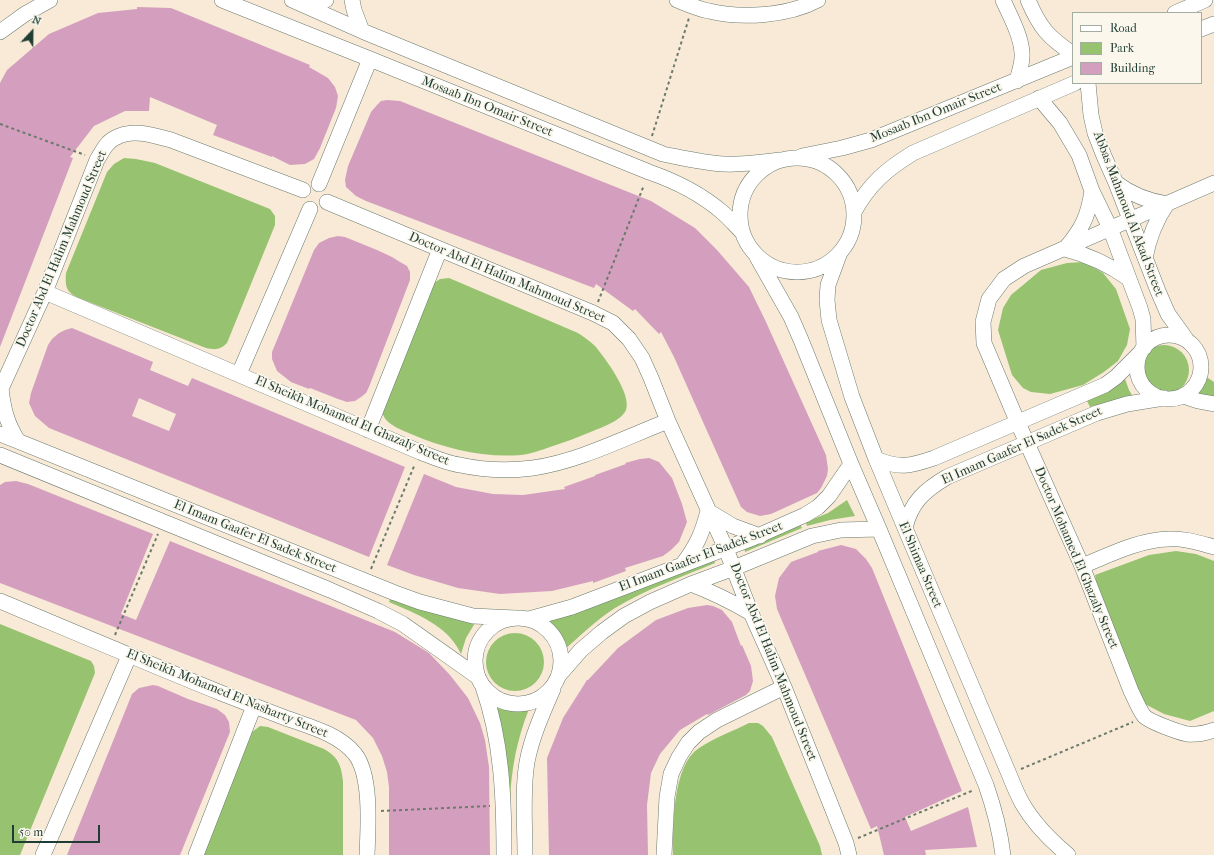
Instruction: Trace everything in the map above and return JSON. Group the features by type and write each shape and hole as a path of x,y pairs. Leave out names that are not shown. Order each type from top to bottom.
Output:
{"street":[{"path":"0,32 25,14 50,0"},
{"name":"Mosaab Ibn Omair Street","path":"222,0 663,177 697,194 721,212 742,232"},
{"name":"Mosaab Ibn Omair Street","path":"292,0 362,31 663,154 725,164 744,164 787,159 842,148 871,140 1072,56"},
{"path":"306,6 326,0"},
{"path":"352,0 362,31"},
{"path":"677,0 709,11 725,14 751,15 788,11 818,0"},
{"path":"1003,0 1021,43 1021,64 1016,81"},
{"path":"1028,0 1042,28 1072,55"},
{"path":"1177,12 1205,0"},
{"path":"1202,29 1214,24"},
{"path":"319,184 370,59"},
{"name":"Mosaab Ibn Omair Street","path":"854,212 862,198 892,166 913,153 1073,84"},
{"name":"Abbas Mahmoud Al Akad Street","path":"1088,84 1091,116 1095,133 1168,314 1186,339"},
{"name":"Abbas Mahmoud Al Akad Street","path":"1039,98 1060,123 1070,138 1079,155 1092,191 1110,228 1143,319 1142,351"},
{"name":"Doctor Abd El Halim Mahmoud Street","path":"0,389 44,292 97,160 105,147 114,138 126,133 140,133 171,140 302,190"},
{"path":"787,159 808,159 820,162 831,169 840,177 847,188 852,199 854,212 853,227 848,242 839,254 827,264 814,270 799,272 784,271 770,266 758,257 748,245 742,232 739,217 741,202 746,188 755,176 766,166 787,159"},
{"path":"1116,183 1135,195 1151,201 1167,204 1160,213 1150,235 1145,258"},
{"name":"Doctor Mohamed El Ghazaly Street","path":"1145,717 1131,691 1082,566 984,343 983,322 989,298 1004,278 1024,266 1214,183"},
{"path":"310,184 319,184 324,186 327,191 327,202 323,207 317,210 310,209 305,206 302,201 302,190 310,184"},
{"path":"1092,191 1090,207 1084,222 1076,236 1065,249 1092,257 1128,278"},
{"name":"Doctor Abd El Halim Mahmoud Street","path":"327,202 593,313 613,323 629,339 642,358 668,421 726,549 751,613 784,686 847,849"},
{"path":"239,374 310,209"},
{"path":"368,430 440,249"},
{"name":"El Shimaa Street","path":"839,254 828,285 827,300 829,320 852,397 876,459 1022,803 1035,823 1051,841 1068,855"},
{"name":"El Shimaa Street","path":"758,257 791,317 986,785 996,815 1003,855"},
{"name":"El Sheikh Mohamed El Ghazaly Street","path":"44,292 420,452 459,465 502,470 532,468 589,453 668,421"},
{"path":"1197,352 1201,369 1199,377 1193,388 1182,396 1170,399 1164,398 1152,393 1140,379 1137,366 1142,351 1148,343 1154,339 1166,335 1173,335 1186,339 1192,345 1208,367 1214,371"},
{"name":"El Imam Gaafer El Sadek Street","path":"876,459 888,464 903,466 919,464 1105,385 1116,377 1142,351"},
{"path":"0,389 5,416 10,429 18,441"},
{"path":"1182,396 1214,404"},
{"name":"El Imam Gaafer El Sadek Street","path":"905,528 908,517 918,498 931,487 947,477 1112,407 1164,398"},
{"name":"El Imam Gaafer El Sadek Street","path":"0,434 365,582 420,602 473,616 522,619 572,607 760,536 805,515 818,507 829,496 851,464"},
{"name":"El Imam Gaafer El Sadek Street","path":"4,459 164,522 378,611 403,624 480,680"},
{"path":"683,564 698,542 708,511 733,526 760,536"},
{"name":"El Imam Gaafer El Sadek Street","path":"557,679 581,650 602,632 624,616 650,602 691,584 817,535 827,532 847,530 880,529"},
{"path":"1082,566 1142,543 1168,539 1197,542 1214,548"},
{"path":"691,584 712,592 751,613"},
{"name":"El Sheikh Mohamed El Nasharty Street","path":"0,601 129,656 336,738 356,755 362,767 368,811 367,855"},
{"path":"504,855 504,806 499,752 494,721 475,664 476,650 482,638 491,628 502,621 522,619 542,625 552,634 559,647 562,660 557,679 534,736 527,761 525,780 525,855"},
{"path":"43,855 129,656"},
{"path":"480,680 491,695 504,702 518,704 533,702 545,695 557,679"},
{"path":"664,855 667,798 671,774 688,743 699,732 717,720 784,686"},
{"path":"196,855 254,706"},
{"path":"1145,717 1157,724 1186,734 1201,734 1214,730"},
{"path":"986,785 1009,774"}],"path":[{"path":"648,148 693,6"},
{"path":"0,124 97,160"},
{"path":"593,313 649,172"},
{"path":"365,582 420,452"},
{"path":"110,647 164,522"},
{"path":"1009,774 1145,717"},
{"path":"847,849 986,785"},
{"path":"368,811 504,806"}],"green space":[{"path":"124,158 155,163 270,209 275,216 275,225 227,343 222,347 215,349 206,348 79,298 71,294 67,288 66,273 107,172 114,164"},
{"path":"1084,262 1103,273 1116,289 1130,329 1127,345 1118,361 1083,385 1050,394 1031,392 1023,388 1012,375 998,330 1003,308 1011,295 1041,270 1067,263"},
{"path":"449,278 578,333 589,341 605,359 621,386 627,403 624,414 607,425 540,451 507,456 479,454 451,448 411,434 389,423 384,417 381,405 434,283 440,279"},
{"path":"1159,345 1169,345 1182,352 1189,365 1189,375 1182,388 1169,395 1159,395 1150,391 1143,384 1139,375 1139,365 1143,356 1150,349"},
{"path":"1205,376 1214,382 1214,397 1196,394"},
{"path":"1125,379 1132,395 1090,407 1086,399 1119,384"},
{"path":"847,500 855,516 807,526 806,522 828,513"},
{"path":"800,524 802,528 745,552 744,547"},
{"path":"1176,551 1196,554 1214,561 1214,711 1190,721 1164,714 1143,703 1135,680 1098,594 1095,575 1149,555"},
{"path":"713,556 715,563 652,589 615,608 563,651 558,636 548,620"},
{"path":"391,597 475,623 466,638 461,654 448,635 440,628 420,616 389,602"},
{"path":"0,624 91,661 94,666 95,673 20,855 0,855"},
{"path":"509,633 521,633 536,641 544,656 544,668 536,683 521,691 509,691 494,683 486,668 486,656 494,641"},
{"path":"495,706 521,711 529,709 515,755 510,802"},
{"path":"749,723 758,723 763,726 772,737 820,846 822,855 673,855 673,829 676,797 679,782 690,757 705,744"},
{"path":"260,726 268,727 324,749 336,758 340,766 343,781 343,855 202,855 252,732"}],"building":[{"path":"137,7 171,8 310,65 309,67 328,78 335,87 338,96 336,108 320,148 314,159 305,164 290,165 272,156 213,135 217,125 150,97 149,111 125,111 94,126 70,157 73,158 0,347 0,83 7,70 49,34 98,13 137,9"},
{"path":"381,101 400,101 651,201 695,228 717,250 749,287 766,322 826,455 828,469 827,476 817,493 771,514 760,516 747,512 741,507 674,357 661,332 659,334 635,309 633,311 596,284 594,288 366,201 356,196 346,187 345,180 348,166 371,112"},
{"path":"338,236 345,237 392,257 407,266 410,272 410,280 369,387 366,393 361,397 355,401 347,402 291,382 277,371 272,359 272,352 314,250 319,243 329,238"},
{"path":"72,328 153,362 150,370 188,386 192,378 405,467 369,557 49,428 35,416 29,403 31,393 48,345 52,339 65,330","holes":["139,398 176,414 169,431 132,416"]},
{"path":"649,458 659,462 672,478 687,522 679,542 663,556 625,568 626,571 593,583 593,581 552,591 500,594 458,588 387,565 424,474 456,487 493,494 523,495 565,489 564,487 626,464 625,463"},
{"path":"16,481 28,484 153,534 121,614 136,620 170,541 395,632 429,653 450,675 468,698 480,723 485,740 489,767 490,855 389,855 389,787 387,772 382,756 373,738 356,720 0,583 0,485 5,482"},
{"path":"841,545 856,549 866,559 872,568 962,791 905,817 911,831 968,807 977,847 925,850 926,855 884,855 877,826 871,829 777,609 775,596 779,578 791,562 818,551"},
{"path":"707,605 722,610 732,622 741,646 742,645 751,666 753,681 750,691 746,695 708,715 707,714 680,730 660,754 651,773 647,805 648,855 549,855 547,758 563,718 587,680 618,648 656,620 688,608"},
{"path":"153,685 217,709 225,715 229,722 230,732 180,855 67,855 132,694 139,688"}]}
